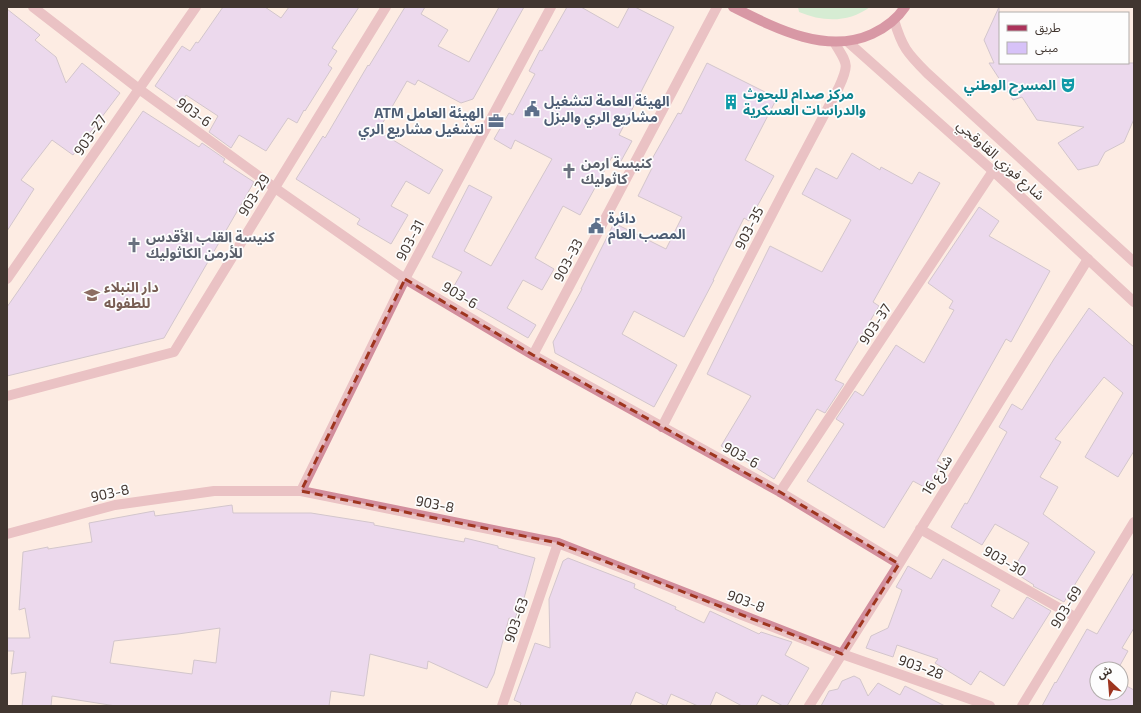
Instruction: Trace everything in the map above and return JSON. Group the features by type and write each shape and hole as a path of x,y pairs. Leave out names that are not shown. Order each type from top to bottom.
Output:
{"main road":[{"path":"733,7 777,28 814,40 834,42 848,42 880,30 894,20 905,7"}],"street":[{"name":"903-6","path":"33,7 139,89 275,188 405,279 533,355 780,492 899,564"},
{"name":"903-27","path":"7,279 196,7"},
{"name":"903-29","path":"7,396 174,352 386,7"},
{"name":"903-31","path":"301,491 405,279 551,7"},
{"name":"903-33","path":"533,355 717,7"},
{"name":"شارع فوزي القاوقجي","path":"894,20 899,39 907,53 1134,262"},
{"name":"903-35","path":"662,426 839,87 846,70 846,66 834,42"},
{"name":"شارع فوزي القاوقجي","path":"848,42 993,171 1134,302"},
{"name":"903-37","path":"780,492 993,171"},
{"name":"شارع 16","path":"809,706 1088,259"},
{"name":"903-8","path":"7,534 115,505 214,491 301,491 558,543 842,654"},
{"name":"903-69","path":"1022,706 1134,522"},
{"name":"903-30","path":"920,529 1075,617"},
{"name":"903-63","path":"502,706 558,543"},
{"name":"903-28","path":"842,654 990,706"}],"highlighted area":[{"path":"405,279 533,355 780,492 899,564 842,654 558,543 301,491"}],"green space":[{"path":"798,7 870,7 853,16 826,19 817,18 799,12"}],"building":[{"path":"223,7 265,7 281,18 289,7 359,7 332,48 337,51 328,65 332,68 305,111 304,110 297,123 288,118 266,151 239,135 231,148 209,132 218,116 186,95 181,104 155,86 182,46 190,51 196,42 198,43"},
{"path":"405,7 425,7 421,14 448,30 438,46 469,62 499,7 524,7 473,99 461,103 418,80 415,85 407,81 378,131 443,170 429,194 406,181 391,206 408,215 391,244 357,224 360,219 296,179 323,136 325,138 368,65 369,66"},
{"path":"567,7 581,7 618,28 629,7 635,7 674,27 619,135 632,141 621,161 612,157 580,215 563,206 535,258 554,269 542,290 523,280 507,308 536,325 528,338 450,293 462,272 432,257 469,185 492,197 464,251 491,266 552,159 515,140 511,149 494,139 509,113 513,115 535,74 529,71 540,50 542,51"},
{"name":"المسرح الوطني","path":"999,7 999,64 1134,63 1134,119 1124,142 1105,152 1098,165 1078,170 1058,143 1084,127 1037,120 1022,97 1013,100 989,63 994,63 984,40"},
{"path":"7,9 40,35 35,40 56,57 66,83 82,63 120,93 73,155 52,140 21,180 34,189 7,231"},
{"path":"707,63 777,98 745,160 774,176 749,221 744,218 684,337 634,311 622,334 677,365 654,407 555,353 553,342 582,289 614,223 666,249 682,217 638,196 652,168 648,166 678,113 681,114"},
{"name":"كنيسة القلب الأقدس للأرمن الكاثوليك","path":"143,111 199,147 202,143 225,159 223,162 254,182 164,338 7,376 7,307"},
{"path":"852,153 880,170 881,167 912,184 919,172 940,183 873,302 879,306 835,380 844,384 825,413 817,409 774,479 721,446 751,396 707,374 770,246 822,272 851,220 802,194 816,168 837,179"},
{"path":"979,207 999,221 989,236 1050,271 1011,342 1006,339 937,461 941,463 928,489 913,481 884,528 807,481 844,424 836,419 855,391 863,396 896,345 924,363 954,310 949,308 953,301 928,283"},
{"path":"1089,308 1134,347 1134,451 1118,477 1085,457 1123,393 1104,377 1055,439 1061,442 1040,477 1058,487 1043,514 1095,552 1064,602 1033,586 1034,585 1012,571 1029,543 995,524 982,545 951,527 965,503 967,504 1007,432 999,427 1012,404 1022,410 1054,359"},
{"path":"232,505 233,513 311,513 374,523 374,525 464,542 465,538 498,546 498,548 535,558 523,602 520,601 515,620 509,618 494,674 487,688 428,661 427,669 370,654 364,696 331,691 329,706 116,706 52,696 51,706 22,706 26,672 11,674 14,651 7,651 7,638 30,638 25,608 19,610 23,552 48,547 48,549 92,542 89,523 154,511 155,516","holes":["220,628 216,663 194,660 192,674 110,663 114,641"]},
{"path":"568,558 635,584 634,588 676,607 675,609 704,623 710,611 759,634 761,632 792,642 785,655 809,668 787,706 783,706 762,695 756,706 742,706 716,692 710,706 698,706 671,694 666,706 636,692 630,706 520,706 521,703 514,700 535,643 550,648 549,599 563,561"},
{"path":"943,559 1000,590 991,606 1013,619 1027,597 1051,611 1004,686 980,671 971,685 935,663 938,659 897,645 893,657 866,648 871,636 888,628 902,590 896,587 908,566 931,579"},
{"path":"1134,572 1134,628 1122,648 1128,651 1122,661 1089,661 1089,701 1129,701 1129,687 1134,690 1134,706 1042,706 1087,629 1097,634"},
{"path":"854,676 860,679 868,696 878,683 900,695 905,686 945,706 821,706 829,691 838,689 842,681"}],"place":[{"name":"المسرح الوطني","path":"1068,85"},
{"name":"مركز صدام للبحوث والدراسات العسكرية","path":"731,102"},
{"name":"الهيئة العامة لتشغيل مشاريع الري والبزل","path":"532,109"},
{"name":"ATM الهيئة العامل لتشغيل مشاريع الري","path":"496,121"},
{"name":"كنيسة ارمن كاثوليك","path":"569,171"},
{"name":"دائرة المصب العام","path":"596,226"},
{"name":"كنيسة القلب الأقدس للأرمن الكاثوليك","path":"134,245"},
{"name":"دار النبلاء للطفوله","path":"92,295"}]}
